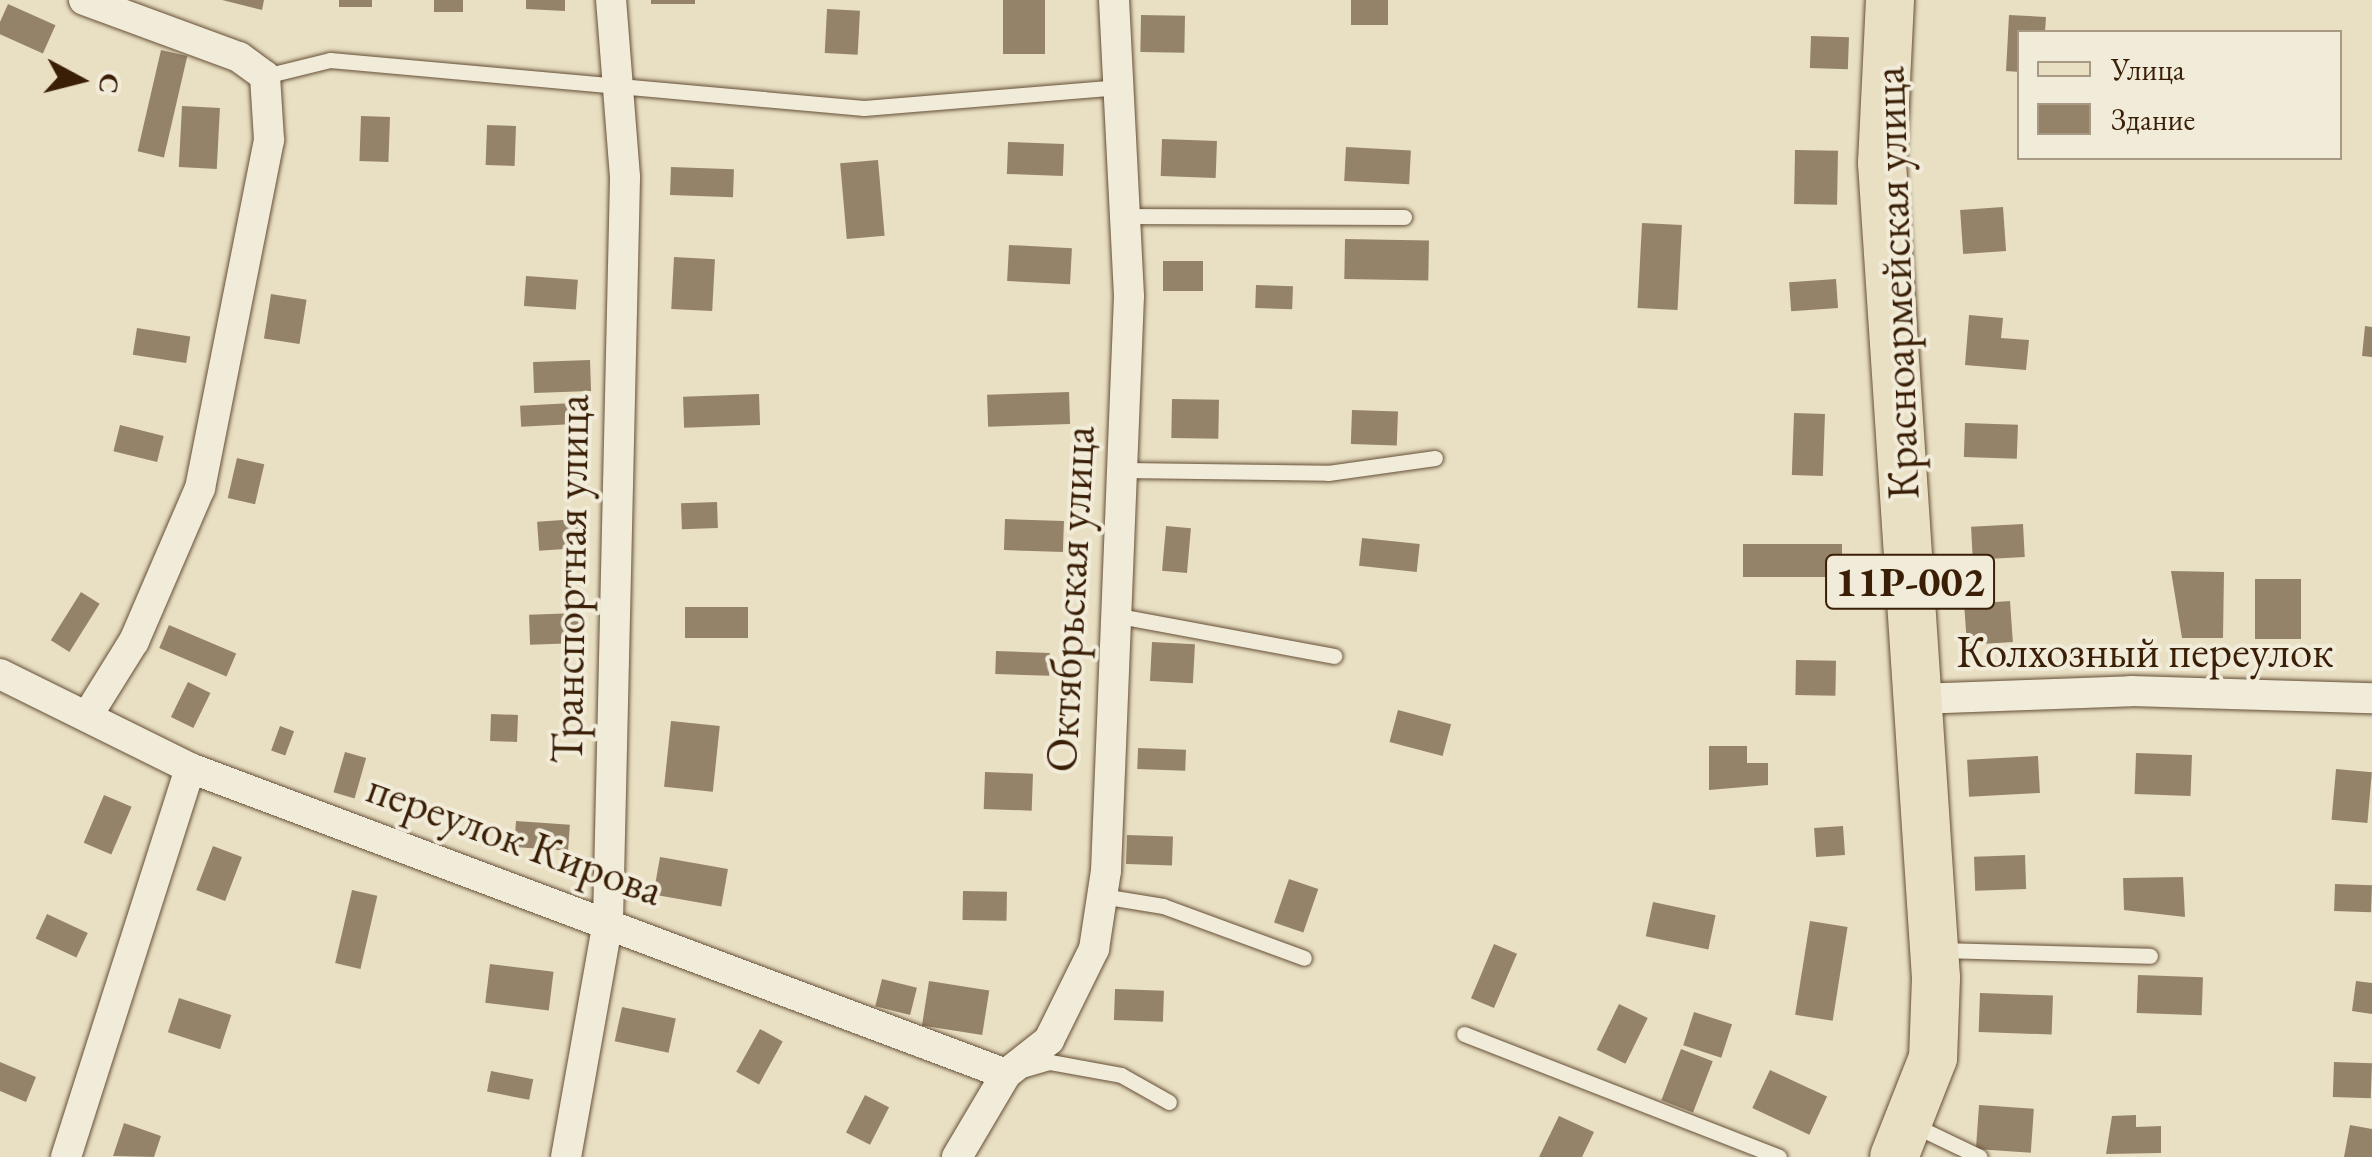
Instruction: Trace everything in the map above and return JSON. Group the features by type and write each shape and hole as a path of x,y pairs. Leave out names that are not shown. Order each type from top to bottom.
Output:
{"main road":[{"name":"Красноармейская улица","path":"1890,0 1882,163 1934,950 1933,1058 1902,1141"}],"street":[{"path":"84,0 239,57 265,76 269,140 200,488 134,641 88,715"},
{"name":"Транспортная улица","path":"566,1157 608,922 625,177 611,0"},
{"name":"Октябрьская улица","path":"956,1157 1006,1074 1049,1040 1094,948 1102,896 1125,470 1126,216 1114,0"},
{"name":"переулок Кирова","path":"0,674 190,768 1006,1074"},
{"name":"Колхозный переулок","path":"1918,699 2130,691 2372,698"},
{"path":"66,1157 190,768"}],"lane":[{"path":"265,76 330,60 864,108 1120,87"},
{"path":"1126,216 1404,217"},
{"path":"1125,470 1328,474 1436,458"},
{"path":"1119,616 1334,656"},
{"path":"1102,896 1163,906 1304,958"},
{"path":"1934,950 2150,956"},
{"path":"1464,1034 1779,1157"},
{"path":"1006,1074 1050,1062 1121,1075 1170,1102"},
{"path":"1902,1141 1980,1157"}],"building":[{"path":"222,0 264,0 262,10"},
{"path":"339,0 372,0 372,7 339,7"},
{"path":"434,0 463,0 463,12 434,12"},
{"path":"526,0 565,0 565,11 526,9"},
{"path":"651,0 695,0 695,4 651,4"},
{"path":"1003,0 1045,0 1045,54 1003,54"},
{"path":"1351,0 1388,0 1388,25 1351,25"},
{"path":"8,4 56,25 43,53 0,34 0,22"},
{"path":"827,9 860,11 858,55 825,53"},
{"path":"1141,15 1185,16 1184,53 1140,52"},
{"path":"2009,15 2046,17 2045,30 2017,30 2017,72 2006,71"},
{"path":"1811,36 1849,37 1848,69 1810,68"},
{"path":"161,50 187,56 164,157 138,151"},
{"path":"182,106 220,108 217,169 179,167"},
{"path":"361,116 390,117 388,162 359,161"},
{"path":"487,125 516,126 515,166 486,165"},
{"path":"1162,139 1217,141 1216,178 1161,176"},
{"path":"1008,142 1064,144 1063,176 1007,174"},
{"path":"1346,147 1411,150 1409,184 1344,181"},
{"path":"1795,150 1838,151 1837,205 1794,204"},
{"path":"878,160 885,236 847,239 840,163"},
{"path":"671,167 734,169 733,197 670,195"},
{"path":"2003,207 2006,251 1963,254 1960,210"},
{"path":"1642,223 1682,225 1677,310 1638,308"},
{"path":"1345,239 1429,240 1428,280 1344,279"},
{"path":"1009,245 1072,248 1070,284 1007,281"},
{"path":"674,257 715,259 712,311 671,309"},
{"path":"1163,261 1203,261 1203,291 1163,291"},
{"path":"526,276 578,280 576,310 524,306"},
{"path":"1836,279 1838,308 1791,311 1789,282"},
{"path":"1256,285 1293,286 1292,309 1255,308"},
{"path":"271,294 307,300 300,344 264,338"},
{"path":"1969,315 2003,318 2001,338 2029,340 2026,370 1965,365"},
{"path":"2365,326 2372,327 2372,357 2362,356"},
{"path":"137,328 190,336 186,363 133,355"},
{"path":"590,360 591,391 534,393 533,362"},
{"path":"1069,392 1070,424 988,427 987,395"},
{"path":"759,394 760,425 684,428 683,397"},
{"path":"1172,399 1219,400 1218,439 1171,438"},
{"path":"573,403 574,424 521,427 520,406"},
{"path":"1352,410 1398,412 1397,446 1351,444"},
{"path":"1794,413 1825,414 1823,476 1792,475"},
{"path":"1965,423 2018,425 2017,459 1964,457"},
{"path":"120,425 164,436 157,462 113,451"},
{"path":"237,458 264,464 255,504 228,498"},
{"path":"717,502 718,528 682,529 681,503"},
{"path":"577,519 579,548 539,551 537,522"},
{"path":"1005,519 1064,521 1063,552 1004,550"},
{"path":"2023,524 2025,557 1973,560 1971,527"},
{"path":"1166,526 1191,528 1187,573 1162,571"},
{"path":"1362,538 1420,544 1417,572 1359,566"},
{"path":"1743,544 1842,544 1842,577 1743,577"},
{"path":"2171,571 2224,572 2223,638 2182,638"},
{"path":"2255,579 2301,579 2301,639 2255,639"},
{"path":"81,592 100,604 69,652 51,640"},
{"path":"2010,601 2013,642 1967,645 1964,604"},
{"path":"685,607 748,607 748,638 685,638"},
{"path":"578,613 579,643 530,645 529,615"},
{"path":"169,625 236,654 226,677 159,648"},
{"path":"1152,642 1195,644 1193,683 1150,681"},
{"path":"996,651 1050,653 1049,676 995,674"},
{"path":"1796,660 1836,661 1835,696 1795,695"},
{"path":"188,682 210,693 193,728 171,717"},
{"path":"1398,710 1451,724 1443,756 1389,742"},
{"path":"491,714 518,715 517,742 490,741"},
{"path":"671,721 720,726 713,792 664,787"},
{"path":"280,726 294,731 285,756 271,750"},
{"path":"1709,746 1747,746 1747,763 1768,763 1768,785 1709,790"},
{"path":"1138,748 1186,750 1185,771 1137,769"},
{"path":"345,752 366,758 355,798 333,792"},
{"path":"2136,753 2192,755 2191,796 2135,794"},
{"path":"2038,756 2040,793 1969,797 1967,760"},
{"path":"2336,769 2372,772 2367,823 2332,820"},
{"path":"985,772 1033,774 1032,811 984,809"},
{"path":"104,795 132,807 111,855 84,843"},
{"path":"516,821 570,825 568,851 514,847"},
{"path":"1843,826 1845,855 1816,857 1814,828"},
{"path":"1127,835 1173,837 1172,866 1126,864"},
{"path":"213,846 242,857 225,901 196,890"},
{"path":"2025,855 2026,889 1975,891 1974,857"},
{"path":"660,857 728,869 721,906 653,894"},
{"path":"2183,877 2185,917 2124,910 2123,878"},
{"path":"1289,879 1318,889 1303,933 1274,922"},
{"path":"2335,884 2372,885 2371,912 2334,911"},
{"path":"352,890 377,896 360,969 335,963"},
{"path":"963,891 1007,892 1006,921 962,920"},
{"path":"1653,902 1716,915 1708,950 1646,936"},
{"path":"47,914 88,933 76,957 36,938"},
{"path":"1810,921 1848,927 1833,1021 1795,1015"},
{"path":"1494,944 1517,954 1494,1008 1471,998"},
{"path":"490,964 554,972 549,1011 485,1003"},
{"path":"2138,975 2203,977 2202,1015 2137,1013"},
{"path":"882,979 917,988 910,1015 875,1006"},
{"path":"929,981 989,991 982,1035 922,1025"},
{"path":"2356,981 2372,983 2372,1014 2352,1011"},
{"path":"1115,989 1164,991 1163,1022 1114,1020"},
{"path":"1980,993 2053,996 2052,1035 1979,1032"},
{"path":"179,998 231,1015 220,1049 168,1032"},
{"path":"1619,1004 1648,1018 1625,1064 1597,1050"},
{"path":"622,1007 676,1018 669,1053 615,1041"},
{"path":"1694,1012 1732,1024 1721,1058 1683,1045"},
{"path":"760,1029 783,1042 759,1084 736,1072"},
{"path":"1681,1049 1713,1061 1693,1113 1661,1100"},
{"path":"0,1062 36,1077 26,1102 0,1091"},
{"path":"2334,1062 2372,1063 2371,1098 2333,1097"},
{"path":"1770,1070 1827,1097 1809,1135 1752,1108"},
{"path":"491,1071 533,1079 529,1100 487,1092"},
{"path":"865,1095 889,1107 870,1145 846,1132"},
{"path":"1979,1105 2034,1109 2031,1153 1976,1149"},
{"path":"2136,1115 2136,1127 2161,1126 2161,1153 2106,1154 2112,1116"},
{"path":"1559,1116 1594,1132 1582,1157 1539,1157"},
{"path":"124,1123 161,1136 154,1157 113,1156"},
{"path":"2350,1125 2372,1129 2372,1157 2344,1157"}]}
